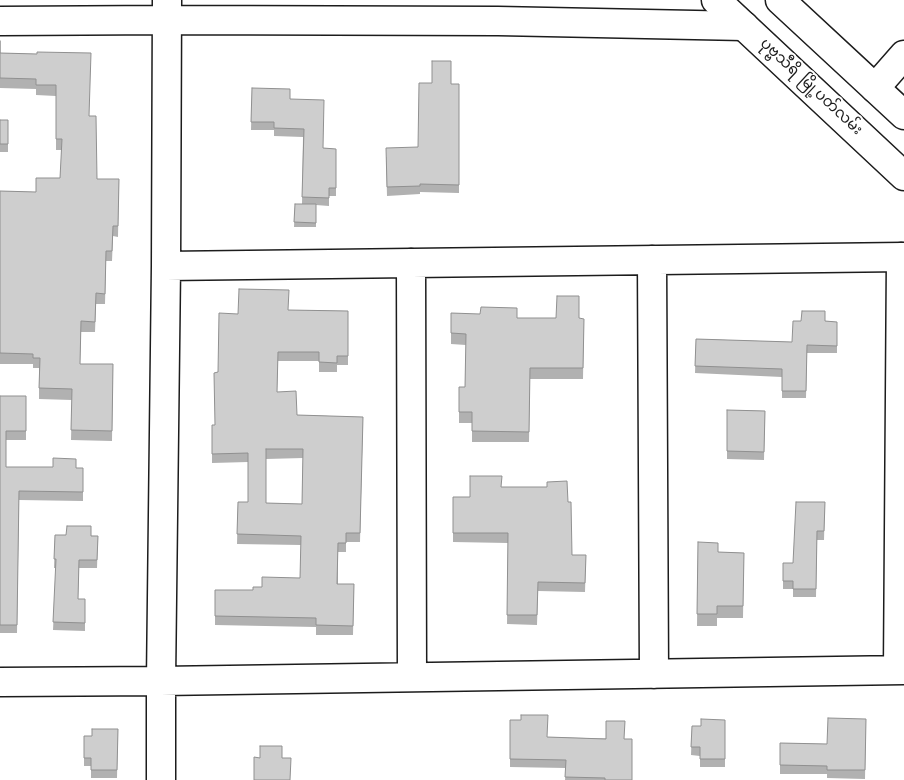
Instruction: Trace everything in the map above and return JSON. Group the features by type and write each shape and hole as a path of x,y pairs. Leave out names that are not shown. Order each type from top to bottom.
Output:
{"street":[{"name":"ပုဗ္ဗသီရိ မြို့ပတ်လမ်း","path":"716,0 904,176"},
{"path":"780,0 904,115"},
{"path":"0,21 167,10 498,21 744,26"},
{"path":"161,780 167,10"},
{"path":"875,88 904,55"},
{"path":"0,682 901,670 902,257 166,266"},
{"path":"652,260 654,674"},
{"path":"410,263 412,677"}],"building":[{"path":"0,53 91,53 89,116 96,116 97,179 119,179 118,226 113,226 112,251 106,251 105,294 96,293 95,322 81,321 80,364 113,364 112,431 71,430 72,389 39,388 40,358 33,358 33,354 0,353 0,191 36,192 36,178 60,178 62,139 56,139 56,85 36,85 36,79 0,78"},
{"path":"432,61 451,61 451,84 459,84 459,185 420,184 420,186 387,187 386,148 418,147 419,83 432,83"},
{"path":"252,88 290,89 290,99 324,100 323,148 336,149 336,188 329,188 329,198 302,197 304,129 274,128 274,122 251,122"},
{"path":"0,120 8,120 8,144 0,144"},
{"path":"295,204 316,204 316,223 294,222"},
{"path":"239,289 289,290 288,310 348,311 348,356 337,356 337,363 319,362 319,352 278,352 277,392 296,391 297,415 363,417 360,533 346,533 346,543 338,543 337,584 354,584 353,626 316,625 316,618 215,616 215,590 253,590 253,587 262,587 262,577 300,578 301,536 237,534 238,502 248,502 248,453 212,454 212,425 215,425 214,373 218,372 219,313 238,314","holes":["266,449 303,449 302,504 266,503"]},
{"path":"557,296 579,296 579,318 584,319 583,368 530,368 529,432 472,431 472,412 459,412 459,387 465,387 466,334 451,333 451,313 480,314 481,307 517,308 517,318 556,318"},
{"path":"802,311 825,311 825,321 837,322 837,346 807,345 806,391 782,391 782,369 695,366 696,339 792,342 793,321 801,321"},
{"path":"0,396 26,396 26,431 6,431 6,467 53,467 53,458 76,459 76,468 83,468 83,492 19,491 17,625 0,625"},
{"path":"727,410 765,411 764,452 727,451"},
{"path":"470,476 502,476 501,487 547,487 547,482 567,481 568,502 571,502 572,555 586,555 585,583 538,582 537,615 507,615 508,533 453,533 453,497 470,497"},
{"path":"796,502 825,502 824,531 817,531 816,589 793,589 793,581 783,581 783,563 793,563"},
{"path":"67,526 91,526 91,536 98,536 97,560 79,560 78,599 85,599 85,623 53,622 56,559 54,559 55,535 66,535"},
{"path":"698,542 718,543 718,552 744,553 743,606 717,606 717,614 697,614"},
{"path":"521,715 548,715 547,737 606,739 606,721 625,721 624,739 632,739 632,780 565,777 566,760 510,759 510,720 521,720"},
{"path":"828,718 866,719 865,770 827,770 827,766 780,765 780,743 827,744"},
{"path":"701,719 725,720 725,759 700,759 700,747 691,747 692,726 701,726"},
{"path":"92,729 118,729 117,770 91,770 91,758 84,758 84,736 92,736"},
{"path":"260,746 282,746 282,758 291,758 290,780 254,780 254,757 260,758"}]}
